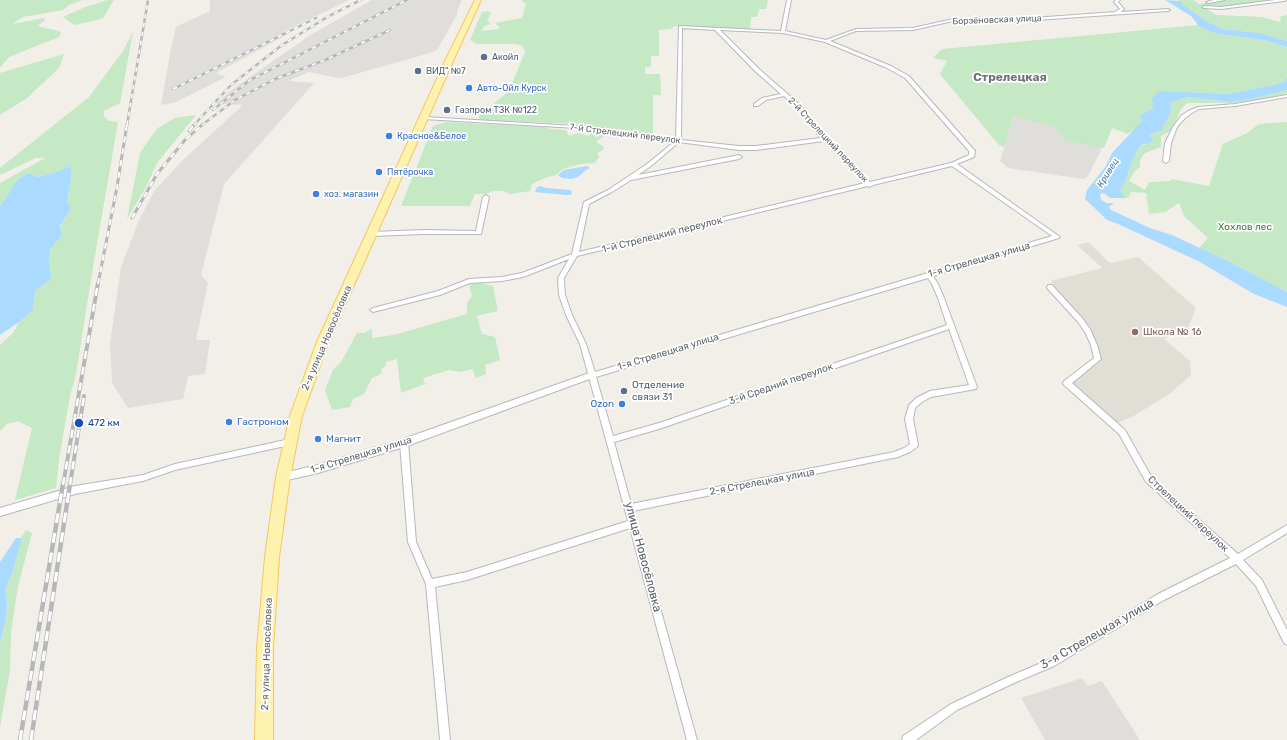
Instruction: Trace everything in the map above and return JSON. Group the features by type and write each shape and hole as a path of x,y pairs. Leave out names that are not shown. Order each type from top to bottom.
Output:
{"main road":[{"name":"2-я улица Новосёловка","path":"264,740 265,648 272,557 283,477 296,416 312,369 478,0"}],"street":[{"path":"783,32 789,0"},
{"path":"1117,13 1122,9 1116,2 1118,0"},
{"path":"1208,2 1223,0"},
{"path":"1204,7 1221,8 1284,0"},
{"name":"Борзёновская улица","path":"826,41 856,30 913,29 953,20 1006,22 1168,10"},
{"path":"575,256 586,203 610,191 628,179 678,141 680,27 783,32 826,41 889,67 906,77 972,152 972,156 953,164"},
{"name":"2-й Стрелецкий переулок","path":"716,29 758,71 797,105 825,139 870,185"},
{"path":"756,104 764,99 785,94"},
{"path":"1166,161 1168,143 1175,127 1183,117 1190,112 1198,108 1235,105 1287,96"},
{"name":"7-й Стрелецкий переулок","path":"424,118 593,128 678,141 739,148 756,148 825,139"},
{"path":"628,179 739,157"},
{"name":"1-й Стрелецкий переулок","path":"373,310 440,293 469,281 502,279 523,275 575,256 953,164"},
{"name":"1-я Стрелецкая улица","path":"283,477 318,469 404,443 592,375 1057,238 953,164"},
{"path":"372,234 424,232 479,233 486,197"},
{"name":"улица Новосёловка","path":"575,256 561,278 562,295 569,315 583,344 692,740"},
{"path":"929,275 936,284 951,326"},
{"name":"Стрелецкий переулок","path":"1050,287 1088,331 1098,359 1067,384 1122,432 1149,480 1237,559 1259,583 1287,640"},
{"name":"3-й Средний переулок","path":"610,440 659,426 951,326"},
{"name":"2-я Стрелецкая улица","path":"629,508 895,456 907,450 914,445 909,419 912,407 919,400 930,394 973,387 951,326"},
{"path":"0,512 75,490 144,478 175,467 290,442"},
{"path":"404,443 412,542 430,584 445,740"},
{"path":"430,584 467,576 633,523"},
{"name":"3-я Стрелецкая улица","path":"907,740 954,707 1051,663 1161,597 1237,559 1287,528"}],"shaded area":[{"path":"210,0 349,0 283,32 288,34 216,73 226,77 176,102 161,105 176,27 210,11"},
{"path":"372,0 462,0 457,11 457,15 437,50 345,77 338,78 309,72 288,81 314,83 224,184 201,275 208,283 196,340 210,340 205,374 188,376 183,399 128,408 112,383 110,343 121,267 139,220 155,190 185,158 243,105 216,104 230,91 309,36"},
{"path":"1014,116 1112,128 1088,176 1083,179 1008,168 1000,161"},
{"name":"Школа № 16","path":"1088,242 1110,263 1138,257 1196,308 1188,328 1164,339 1190,361 1191,375 1171,393 1132,417 1117,423 1072,383 1100,359 1099,351 1092,336 1051,281 1102,268 1077,245"},
{"path":"1082,678 1088,686 1102,681 1140,740 1045,740 1021,698"}],"green space":[{"path":"0,0 83,0 69,5 63,10 23,17 12,24 44,18 45,20 37,26 59,31 61,33 59,37 9,57 0,68"},
{"path":"108,0 114,0 103,18 74,25 63,17 85,7"},
{"path":"768,0 766,9 759,9 757,17 751,17 750,29 674,26 671,29 659,30 659,56 651,56 651,67 645,67 645,74 660,74 661,95 653,95 653,134 635,133 578,124 479,119 479,116 509,91 525,52 523,46 515,44 477,44 470,40 482,12 488,11 491,13 487,21 491,24 484,26 482,31 498,29 500,28 495,23 522,18 526,3 521,1"},
{"path":"1179,0 1193,0 1199,4 1230,0 1275,0 1220,7 1204,7 1216,15 1262,17 1280,22 1281,19 1279,17 1287,15 1287,41 1259,33 1223,29 1208,22 1182,4"},
{"path":"1198,25 1219,34 1264,40 1287,47 1287,77 1284,82 1228,94 1162,91 1153,108 1139,116 1142,121 1128,134 1112,128 1104,148 1064,140 1055,127 1014,116 1004,147 999,145 940,74 947,61 933,58 942,49"},
{"path":"133,32 120,103 104,111 104,116 109,121 118,122 76,374 70,396 59,459 56,488 15,500 32,428 18,421 7,424 0,431 0,345 13,333 19,322 33,310 35,291 52,278 49,267 49,251 62,235 60,227 71,209 67,201 72,171 69,166 54,173 37,177 29,173 18,179 0,207 0,183 45,158 36,158 0,175 0,168 89,97 123,51"},
{"path":"64,54 59,68 27,98 0,115 0,73"},
{"name":"Хохлов лес","path":"1287,90 1287,93 1269,98 1236,103 1187,103 1181,109 1172,130 1161,136 1161,147 1145,153 1140,160 1140,167 1135,171 1129,181 1145,190 1149,182 1171,181 1171,179 1209,186 1223,144 1247,133 1259,124 1287,122 1287,292 1236,265 1198,249 1208,238 1184,216 1179,203 1165,212 1149,214 1146,193 1131,192 1129,197 1125,198 1120,190 1125,182 1133,158 1140,146 1145,145 1151,138 1149,134 1163,125 1167,119 1171,110 1170,103 1188,97 1231,102 1251,99"},
{"path":"196,115 157,163 146,187 127,219 140,153 158,128 175,118"},
{"path":"446,122 545,127 566,130 569,136 578,133 588,136 594,130 602,132 605,135 596,142 604,147 603,150 597,153 599,157 595,163 581,164 563,169 556,175 532,184 530,191 510,194 503,191 492,191 486,194 475,194 470,206 401,206 433,126"},
{"path":"481,283 493,286 498,311 477,316 482,334 495,337 500,360 485,365 486,374 476,378 472,369 460,372 449,370 423,378 425,384 401,393 397,359 385,362 386,366 382,368 381,374 372,378 364,394 353,399 350,407 332,410 325,390 333,370 341,362 357,333 364,333 372,329 372,338 394,335 467,314 467,303 472,296 469,285"},
{"path":"26,530 32,533 18,586 11,632 10,670 0,727 0,642 6,620 7,600 5,590 12,574 21,538"}],"water":[{"path":"1165,0 1181,1 1182,4 1208,22 1223,29 1259,33 1284,40 1287,41 1287,47 1264,40 1219,34 1209,31 1198,25 1191,16"},
{"name":"Кривец","path":"1287,77 1287,90 1251,99 1231,102 1188,97 1170,103 1171,110 1162,130 1149,134 1153,141 1140,146 1133,158 1125,182 1120,190 1125,198 1110,198 1104,193 1100,194 1101,200 1107,203 1114,203 1109,207 1111,210 1150,228 1172,235 1236,265 1287,292 1287,307 1254,294 1198,261 1107,220 1085,199 1087,190 1106,166 1112,153 1142,121 1139,116 1153,108 1152,99 1157,93 1162,91 1228,94 1274,85 1284,82"},
{"path":"69,166 72,171 67,201 71,209 60,226 62,235 49,251 49,267 52,278 35,291 33,310 0,335 0,207 18,179 29,173 37,177 54,173"},
{"path":"587,166 590,168 578,177 571,179 562,178 558,175 564,170"},
{"path":"540,186 570,190 572,192 571,195 566,195 535,192 537,187"},
{"path":"16,538 21,538 21,542 12,574 5,590 7,600 6,620 0,642 0,562"}],"railway":[{"path":"127,125 148,0"},
{"path":"194,125 231,85 282,45 329,16 361,0"},
{"path":"213,110 250,80 407,0"},
{"path":"173,89 316,18"},
{"path":"202,125 235,100 275,79 325,60 390,30"},
{"path":"98,284 117,187 127,124"},
{"path":"189,131 195,124"},
{"path":"132,218 157,174 185,140 203,124"},
{"path":"63,485 98,283"},
{"path":"70,485 84,396"},
{"path":"20,740 63,484"},
{"path":"31,740 70,484"}],"place":[{"name":"Акойл","path":"484,57"},
{"name":"ВИД\" №7","path":"418,71"},
{"name":"Авто-Ойл Курск","path":"469,88"},
{"name":"Газпром ТЗК №122","path":"447,110"},
{"name":"Красное&Белое","path":"389,136"},
{"name":"Пятёрочка","path":"379,172"},
{"name":"хоз. магазин","path":"316,194"},
{"name":"Школа № 16","path":"1135,332"},
{"name":"Отделение связи 31","path":"624,391"},
{"name":"Ozon","path":"622,404"},
{"name":"Гастроном","path":"229,422"},
{"name":"472 км","path":"79,423"},
{"name":"Магнит","path":"318,439"}],"district":[{"name":"Стрелецкая","path":"1010,78"}]}
